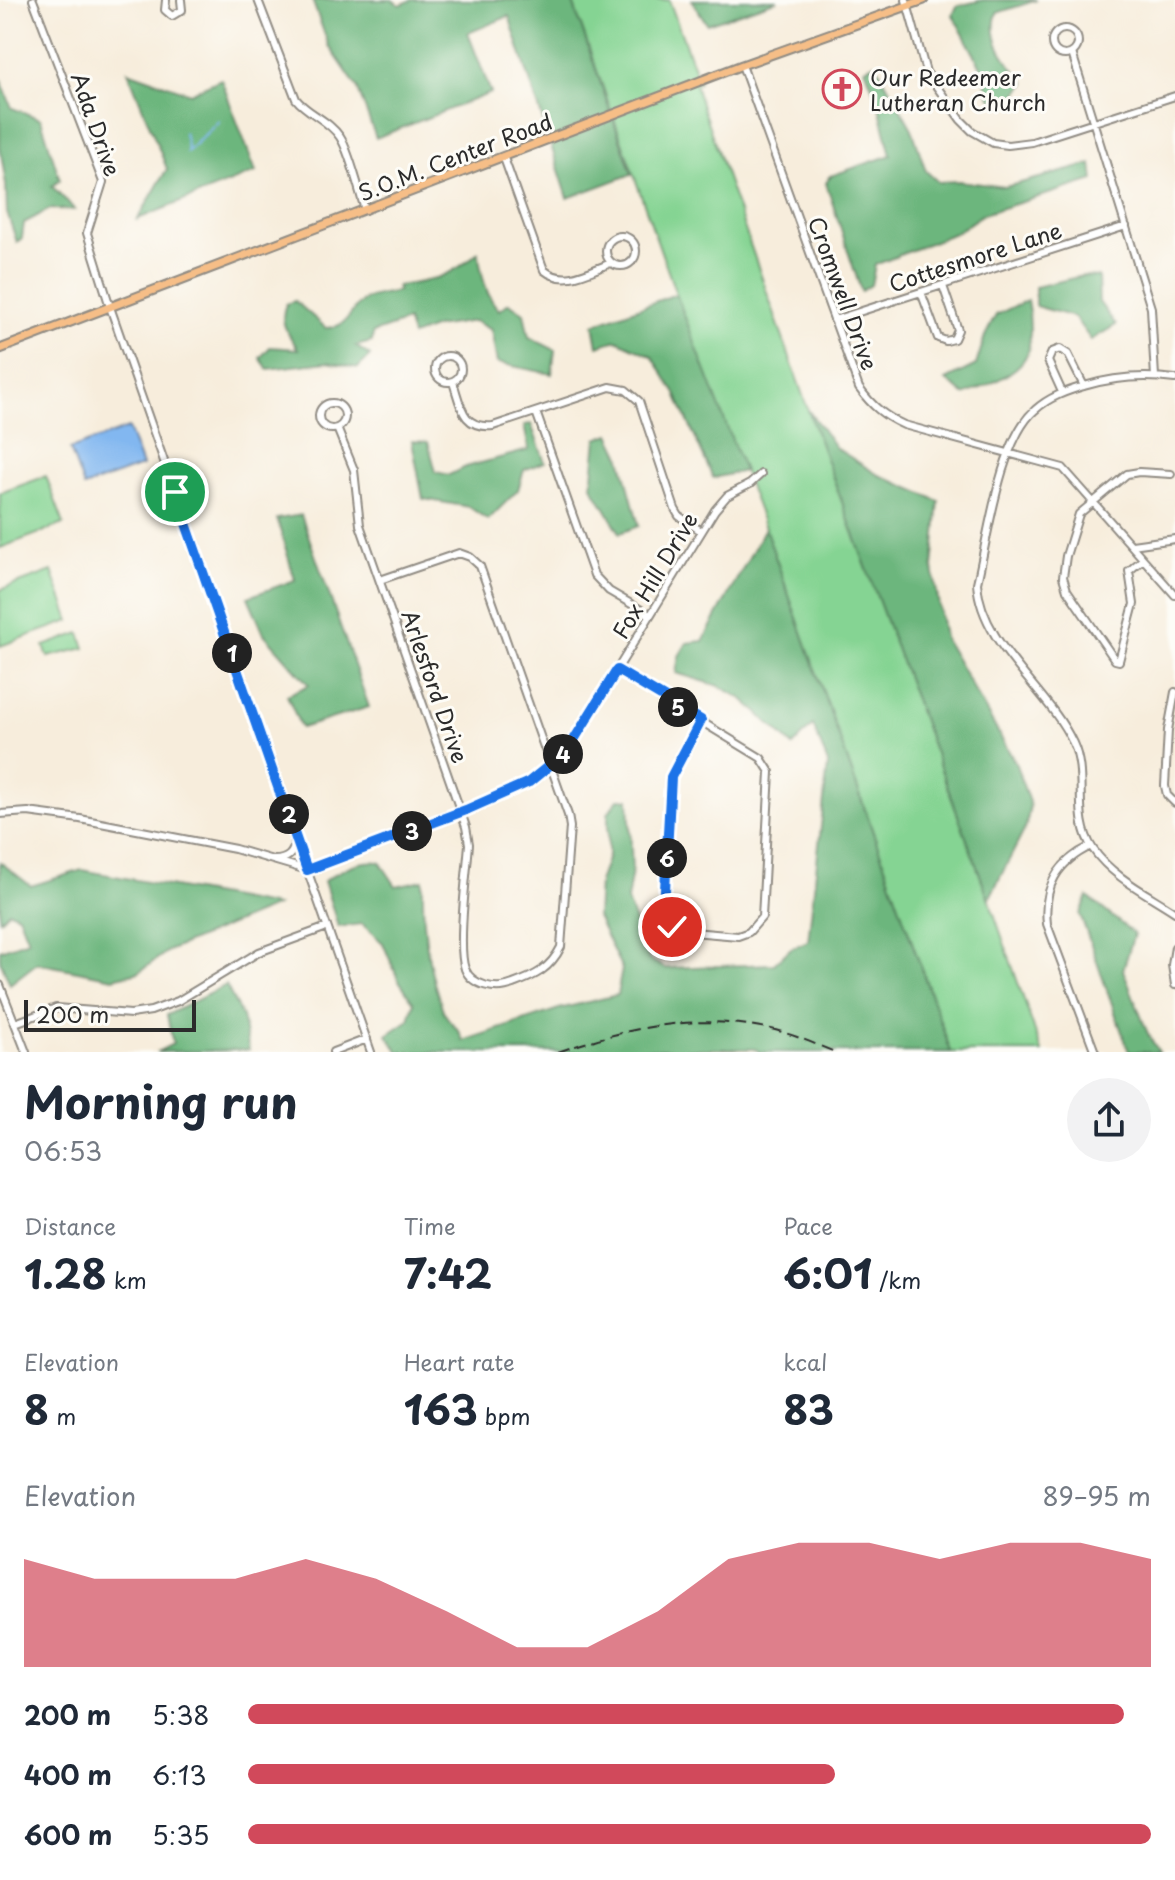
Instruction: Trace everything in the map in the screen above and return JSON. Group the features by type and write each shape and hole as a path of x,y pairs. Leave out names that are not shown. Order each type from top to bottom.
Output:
{"main road":[{"name":"S.O.M. Center Road","path":"0,349 907,2 924,0"}],"street":[{"name":"Ada Drive","path":"33,0 103,182 87,233 110,307 371,1052"},
{"path":"166,0 165,10 172,16 182,10 183,0"},
{"path":"258,0 296,99 340,137 365,210"},
{"path":"907,2 926,72 961,120 981,138 993,143 1019,145 1175,96"},
{"path":"1072,53 1060,53 1054,48 1054,36 1060,30 1068,29 1075,34 1078,42 1072,53 1151,308 1155,377"},
{"name":"Cromwell Drive","path":"742,65 859,388 875,410 904,425 1063,468 1175,595"},
{"path":"504,158 544,270 564,280 611,263 621,266 631,263 636,254 632,239 618,235 609,240 605,250 611,263"},
{"name":"Cottesmore Lane","path":"834,320 1126,226"},
{"path":"921,292 938,338 946,341 954,339 958,330 943,286"},
{"path":"1062,392 1048,361 1052,352 1060,349 1068,354 1084,386"},
{"path":"445,357 454,358 460,364 461,372 453,382 444,382 436,373 436,365 445,357"},
{"path":"1175,379 1107,379 1062,392 1035,409 1017,432 1008,453 977,583 978,599 991,628 1072,742 1081,773 1080,805 1084,831 1091,846 1102,862 1175,912"},
{"path":"453,382 464,415 471,423 481,427 493,426 610,387 620,387 634,395 639,401 675,509 679,516 701,531"},
{"name":"Arlesford Drive","path":"326,405 338,405 343,411 344,419 337,428 326,427 321,422 321,410 326,405"},
{"path":"536,412 594,575 609,591 650,615"},
{"name":"Arlesford Drive","path":"337,428 354,470 358,517 461,812 469,844 463,961 472,979 495,988 540,974 555,959 561,947 570,827 550,766"},
{"name":"Fox Hill Drive","path":"307,870 513,791 550,766 572,743 701,531 727,496 750,484 761,474"},
{"path":"1143,559 1129,571 1134,604 1119,661 1115,660 1070,596 1063,577 1066,556 1079,514 1127,474 1171,474"},
{"path":"1132,545 1175,539"},
{"path":"380,580 459,553 480,566 550,766"},
{"path":"617,670 701,720 761,758 770,772 762,917 749,932 738,936 681,931 672,927 664,909 671,777 701,720"},
{"path":"1175,692 1168,730 1165,786 1167,795 1175,803"},
{"path":"0,814 28,812 66,816 235,849 307,870"},
{"path":"272,860 282,860 294,851 296,833"},
{"path":"1091,846 1077,853 1056,871 1046,896 1045,909 1047,924 1095,1052"},
{"path":"15,1023 56,1008 131,1014 151,1011 178,1001 259,952 327,927"},
{"path":"1175,947 1172,965 1175,985"},
{"path":"1,989 26,1052"},
{"path":"333,1052 367,1039"}],"green space":[{"path":"312,0 392,0 400,5 412,0 572,0 632,174 568,198 509,16 468,33 491,93 376,138 357,87 329,46"},
{"path":"572,0 669,0 699,82 695,84 698,95 808,410 989,899 1042,1052 951,1052 765,528 676,294"},
{"path":"692,0 778,0 707,24"},
{"path":"983,0 1037,0 997,13 997,42 1026,83 1013,98 997,103 990,96 980,65 953,15 957,6"},
{"path":"875,63 912,129 926,171 938,182 959,181 1005,187 1092,164 1094,180 983,214 957,232 875,265 871,285 861,291 826,183 830,176 891,155 878,102 865,68"},
{"path":"128,71 190,93 221,79 256,172 138,219 167,169"},
{"path":"0,77 12,108 41,119 60,180 52,186 75,210 50,209 24,223 22,238 17,242 7,213 0,147"},
{"path":"478,252 484,283 494,304 499,310 509,303 524,313 529,337 555,350 552,374 497,363 491,330 474,321 436,327 412,336 407,321 373,333 372,342 356,346 370,356 358,368 327,362 268,369 260,358 270,347 298,349 284,322 286,304 295,301 326,328 334,327 345,321 366,299 398,291 397,286 440,276 459,267"},
{"path":"1082,276 1098,277 1099,302 1116,325 1091,340 1074,317 1035,306 1035,287"},
{"path":"676,294 744,471 713,478 676,394 652,356 617,340 598,346 594,324"},
{"path":"1027,300 1030,338 1025,358 1006,375 964,395 946,380 976,365 985,336 996,315"},
{"path":"808,410 836,448 877,474 939,501 933,568 944,638 1015,762 1030,805 1026,827 989,899"},
{"path":"531,424 545,462 524,470 518,490 488,520 469,507 423,499 412,441 428,442 436,472 449,475 466,467 529,450 524,425"},
{"path":"610,434 620,454 639,526 620,533 592,486 597,439"},
{"path":"46,476 64,524 0,548 0,493"},
{"path":"301,515 369,707 301,728 287,695 309,685 264,634 248,597 295,580 277,519"},
{"path":"765,528 951,1052 644,1049 636,1052 399,1052 387,1035 409,1020 414,1003 398,979 383,943 362,924 338,927 324,881 357,864 380,862 396,886 423,880 423,913 429,962 443,1010 463,1041 559,1009 617,995 622,969 597,917 599,882 608,856 608,813 618,799 629,799 632,871 627,900 649,959 665,968 774,964 791,948 808,941 828,764 813,725 793,746 744,700 719,686 676,673 679,656 687,643 703,641"},
{"path":"52,571 70,621 0,646 0,590"},
{"path":"80,633 85,648 48,657 44,646"},
{"path":"0,862 31,886 82,870 276,906 168,951 139,972 113,978 37,963 10,984 0,960 0,950 28,940 18,915 9,911 0,920"},
{"path":"1088,897 1134,934 1123,970 1148,1034 1159,1052 1129,1052 1080,914"},
{"path":"226,985 242,1017 249,1050 157,1052 173,1044 167,1015"}],"water":[{"path":"128,428 142,466 84,487 70,449"}],"waterway":[{"path":"187,152 219,121"},
{"path":"184,133 188,151"}],"railway":[{"path":"558,1052 610,1036 663,1025 716,1022 771,1029 835,1052"}],"place":[{"name":"Our Redeemer Lutheran Church","path":"842,89"}],"route":[{"path":"175,492 307,870 466,810 529,782 572,743 617,670 701,720 671,777 664,909 672,927"}]}
